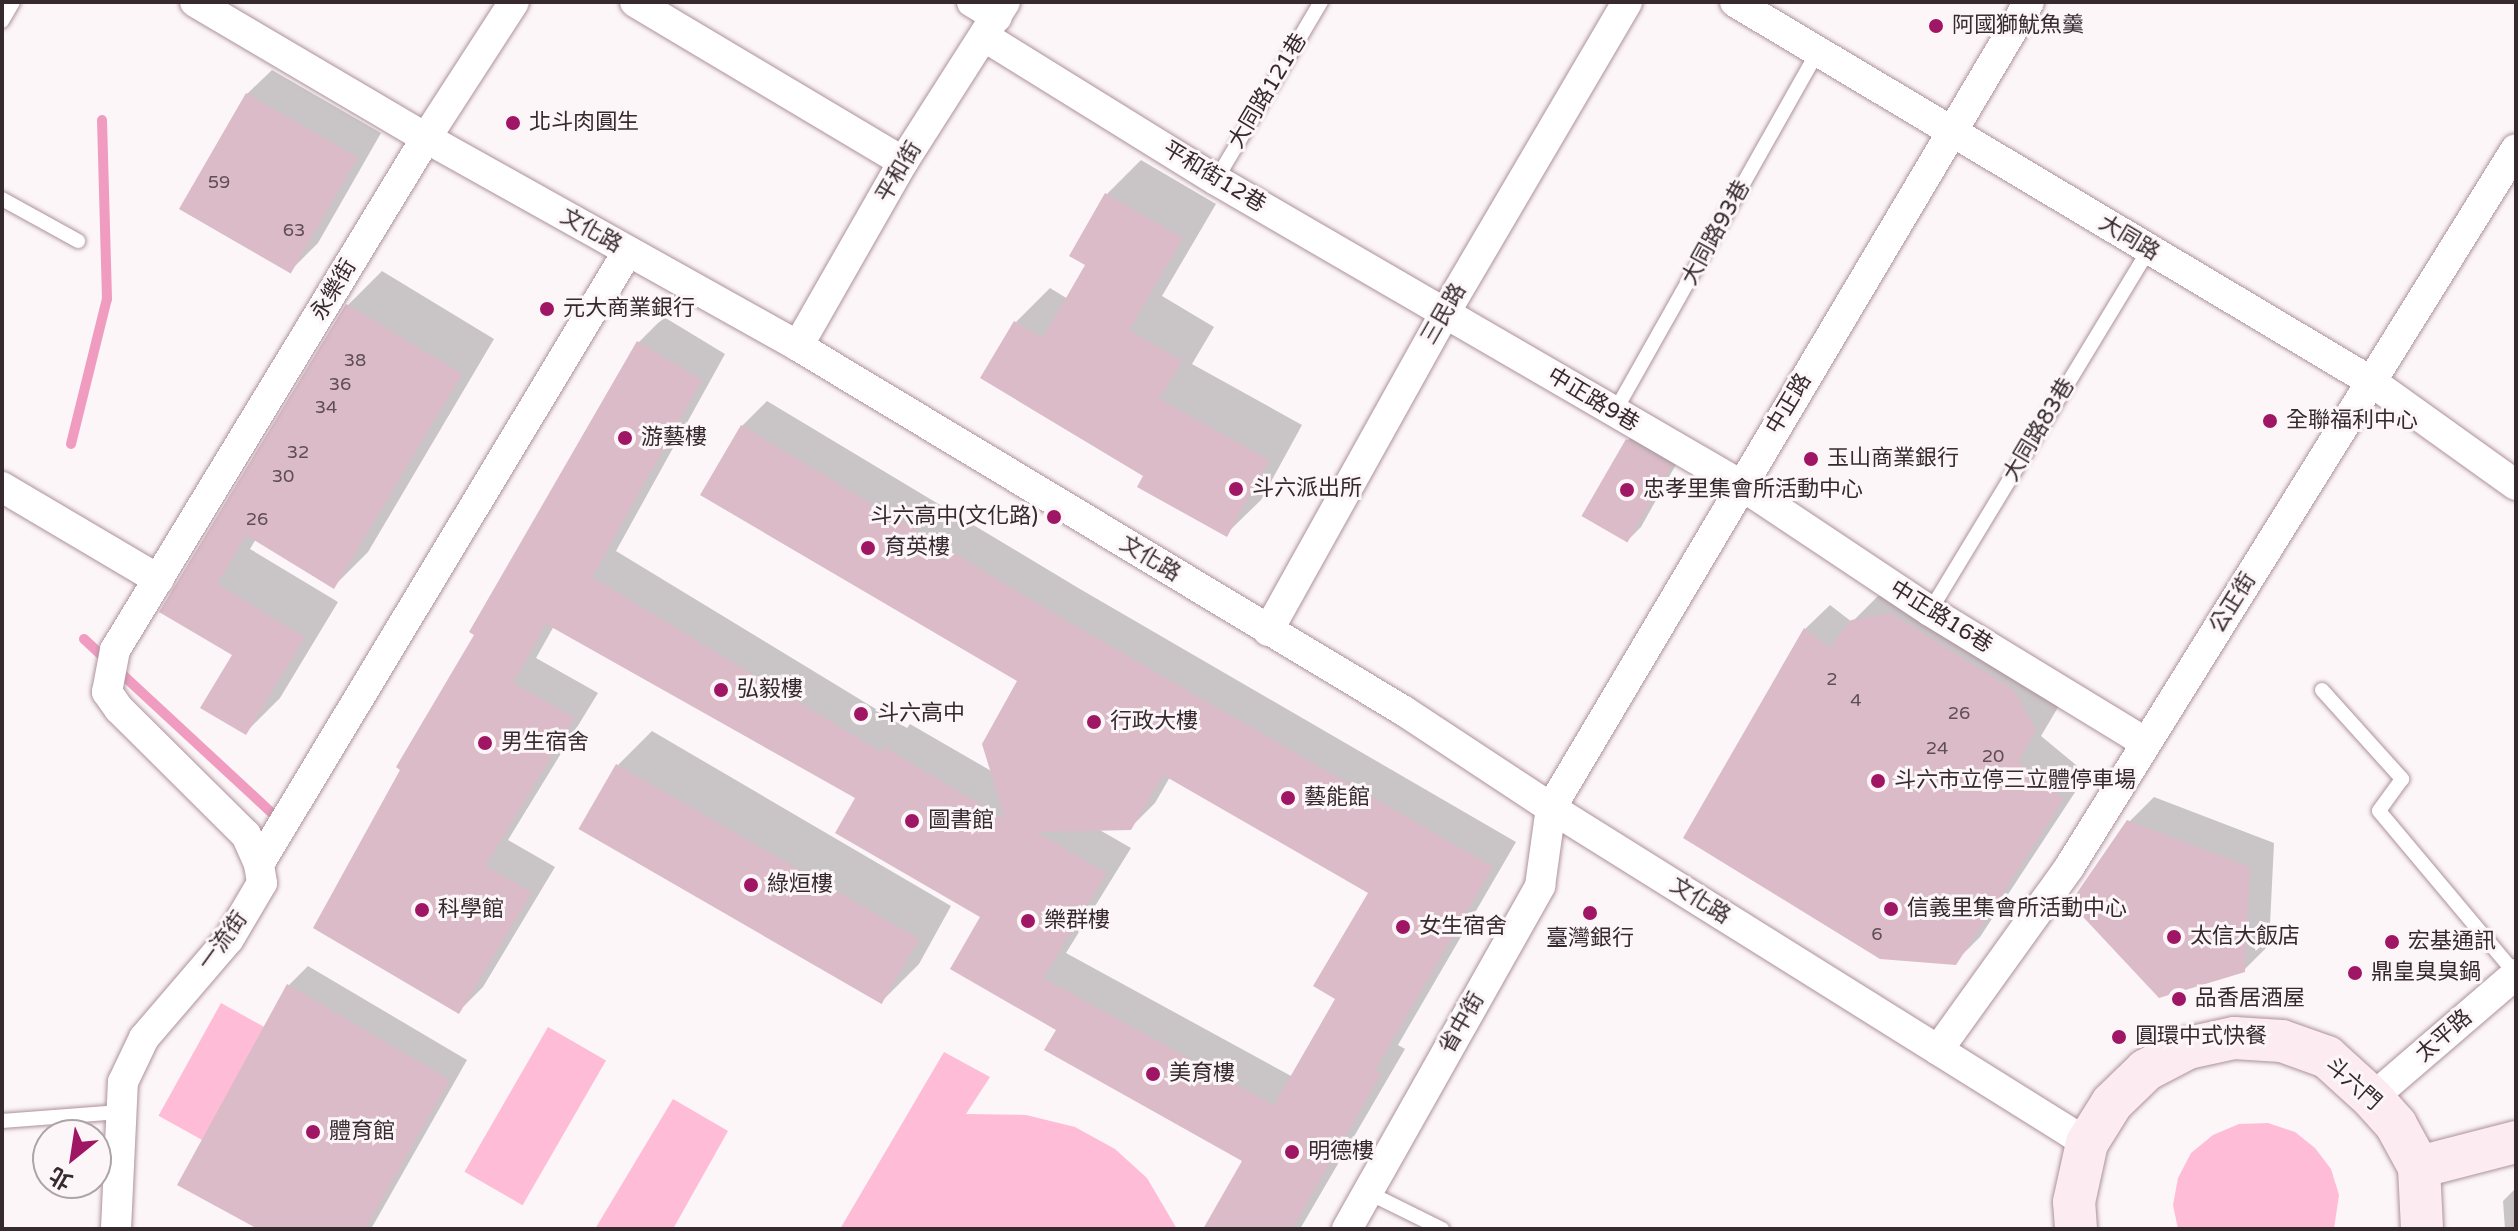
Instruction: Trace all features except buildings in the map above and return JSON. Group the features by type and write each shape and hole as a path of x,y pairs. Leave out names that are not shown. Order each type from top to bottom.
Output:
{"street":[{"name":"文化路","path":"195,2 426,138 798,346 1404,711 1551,808 2087,1143"},
{"name":"永樂街","path":"259,864 246,835 119,709 107,692 115,650 426,138 514,2"},
{"path":"635,2 903,162"},
{"name":"三民路","path":"1268,631 1446,311 1627,2"},
{"name":"大同路","path":"1735,2 2372,382 2516,485"},
{"name":"中正路","path":"1551,808 2029,2"},
{"name":"平和街","path":"798,346 990,15"},
{"name":"平和街12巷","path":"990,15 1216,180 1446,311"},
{"name":"公正街","path":"1938,1050 2070,866 2516,149"},
{"name":"一流街","path":"116,1229 123,1082 144,1038 229,939 262,883 259,864 628,251"},
{"name":"中正路9巷","path":"1446,311 1614,413 1741,485"},
{"name":"中正路16巷","path":"1741,485 1930,611 2145,742"},
{"path":"2,487 159,580"},
{"name":"省中街","path":"1347,1229 1540,886 1551,808"},
{"name":"太平路","path":"2372,1098 2516,974"},
{"name":"斗六門","path":"2076,1229 2074,1202 2087,1143 2112,1103 2146,1070 2188,1048 2234,1038 2282,1041 2327,1057 2372,1098 2396,1125 2419,1167 2422,1229"},
{"path":"2419,1167 2516,1142"}],"lane":[{"path":"2,21 13,2"},
{"name":"大同路121巷","path":"1216,180 1321,2"},
{"name":"大同路93巷","path":"1614,413 1817,53"},
{"path":"2,199 78,241"},
{"name":"大同路83巷","path":"1930,611 2149,250"},
{"path":"2322,690 2402,779 2379,811 2516,974"},
{"path":"2,1121 120,1112"},
{"path":"1366,1192 1442,1229"}],"shaded area":[{"path":"221,1003 280,1036 218,1149 158,1116"},
{"path":"548,1027 606,1060 523,1205 465,1172"},
{"path":"944,1052 990,1077 966,1114 1026,1115 1075,1127 1115,1149 1147,1178 1177,1229 840,1229"},
{"path":"673,1099 728,1131 673,1229 595,1229"},
{"path":"2268,1123 2295,1132 2315,1148 2331,1169 2339,1195 2334,1229 2178,1229 2173,1205 2178,1178 2191,1153 2213,1135 2239,1124"}],"waterway":[{"path":"71,444 107,299 102,120"},
{"path":"84,639 273,814"}],"place":[{"name":"阿國獅魷魚羹","path":"1936,26"},
{"name":"北斗肉圓生","path":"513,123"},
{"name":"元大商業銀行","path":"547,309"},
{"name":"全聯福利中心","path":"2270,421"},
{"name":"游藝樓","path":"625,438"},
{"name":"玉山商業銀行","path":"1811,459"},
{"name":"斗六派出所","path":"1236,489"},
{"name":"忠孝里集會所活動中心","path":"1627,490"},
{"name":"斗六高中(文化路)","path":"1054,517"},
{"name":"育英樓","path":"868,548"},
{"name":"弘毅樓","path":"721,690"},
{"name":"斗六高中","path":"861,714"},
{"name":"行政大樓","path":"1094,722"},
{"name":"男生宿舍","path":"485,743"},
{"name":"斗六市立停三立體停車場","path":"1878,781"},
{"name":"藝能館","path":"1288,798"},
{"name":"圖書館","path":"912,821"},
{"name":"綠烜樓","path":"751,885"},
{"name":"信義里集會所活動中心","path":"1891,909"},
{"name":"科學館","path":"422,910"},
{"name":"臺灣銀行","path":"1590,913"},
{"name":"樂群樓","path":"1028,921"},
{"name":"女生宿舍","path":"1403,927"},
{"name":"太信大飯店","path":"2174,937"},
{"name":"宏基通訊","path":"2392,942"},
{"name":"鼎皇臭臭鍋","path":"2355,973"},
{"name":"品香居酒屋","path":"2179,999"},
{"name":"圓環中式快餐","path":"2119,1037"},
{"name":"美育樓","path":"1153,1074"},
{"name":"體育館","path":"313,1132"},
{"name":"明德樓","path":"1292,1152"}]}
